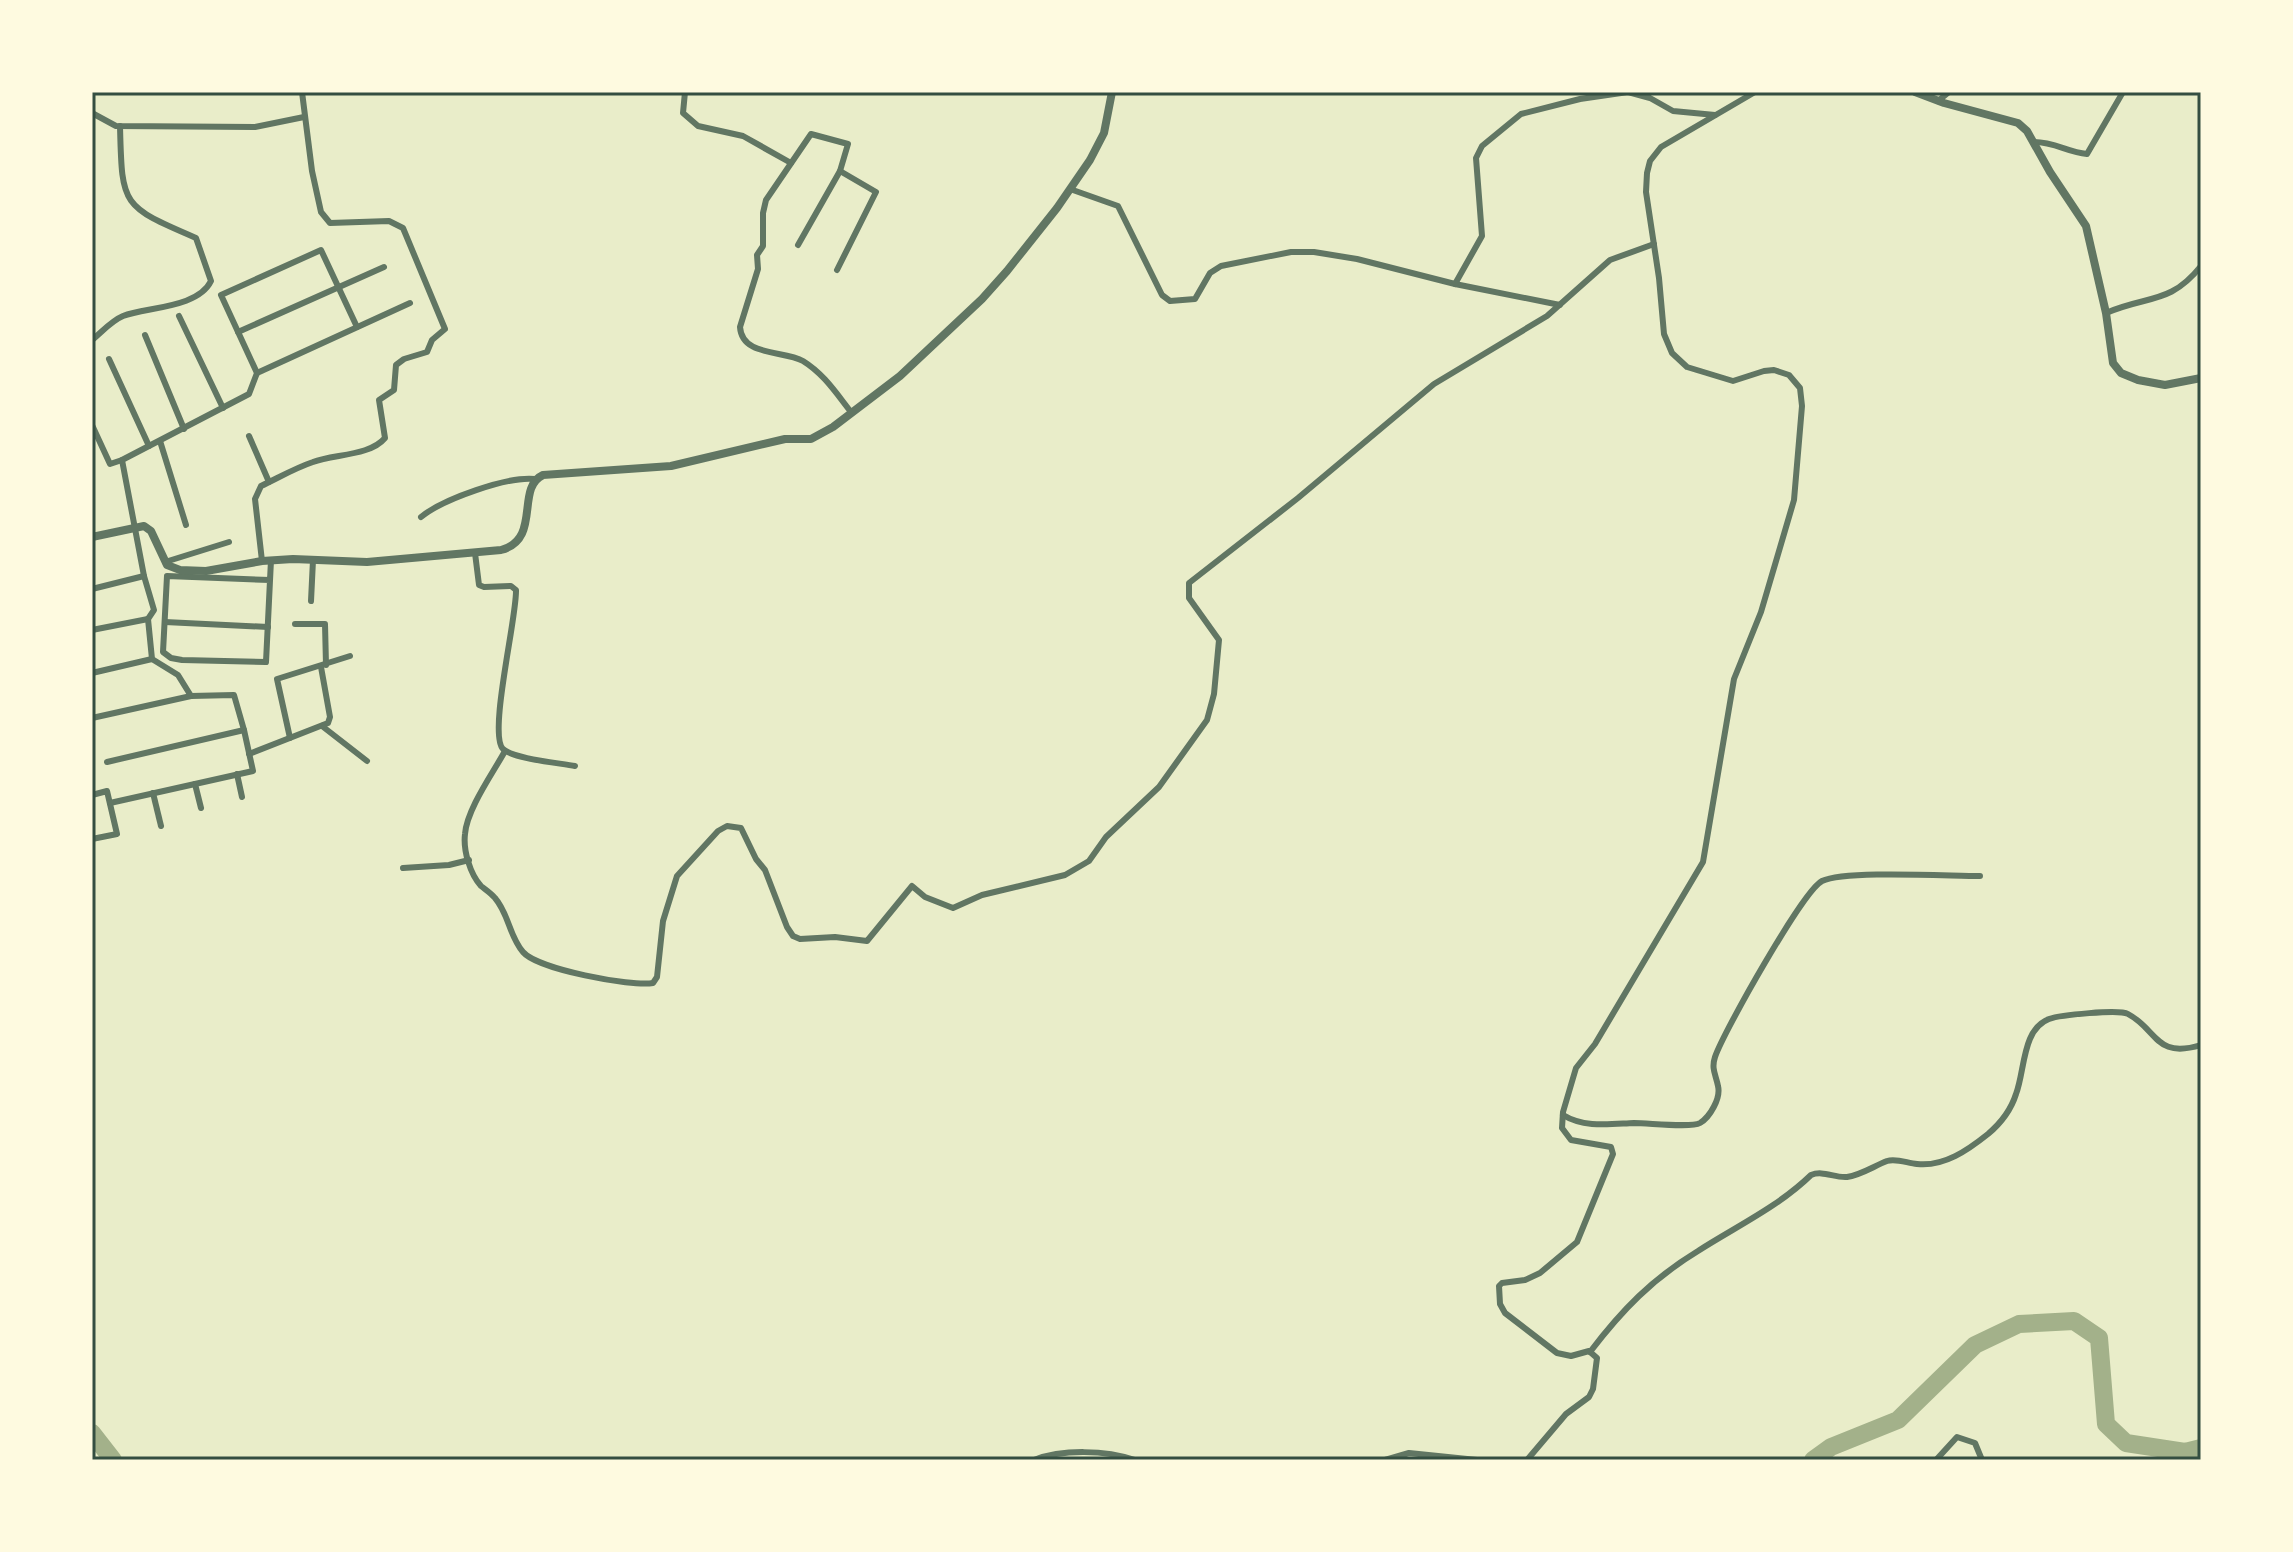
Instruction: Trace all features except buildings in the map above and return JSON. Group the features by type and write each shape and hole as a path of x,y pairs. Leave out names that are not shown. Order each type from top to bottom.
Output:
{"street":[{"path":"270,580 167,576 163,652 171,658 182,660 266,662 270,580 255,499 261,486 311,462 381,443 385,438 379,400 394,390 396,365 404,359 427,352 432,340 445,329 403,228 389,221 330,223 321,212 302,92"},
{"path":"685,92 683,113 698,126 743,136 791,163"},
{"path":"421,517 444,503 512,478 535,479 543,475 573,472 671,466 785,439 811,439 833,427 883,391 982,299 1026,248 1090,160 1104,133 1112,92"},
{"path":"1455,284 1482,236 1476,158 1482,146 1521,114 1580,99 1628,92 1650,98 1673,111 1715,115"},
{"path":"1755,92 1661,147 1650,161 1646,192 1664,334 1672,353 1687,367 1733,381 1774,370 1789,375 1800,388 1802,406 1794,500 1761,612 1734,679 1703,862 1636,978 1595,1044 1576,1068 1563,1115 1562,1128 1571,1140 1609,1146 1614,1153 1577,1242 1540,1273 1525,1280 1501,1284 1499,1296 1505,1313 1557,1353 1571,1356 1590,1352 1629,1303 1660,1277 1697,1251 1757,1217 1811,1175 1820,1172 1849,1177 1889,1160 1919,1164 1951,1159 1992,1131 2008,1113 2023,1073 2029,1042 2036,1028 2046,1020 2062,1015 2121,1011 2170,1047 2184,1049 2201,1045"},
{"path":"1915,92 2018,123 2027,131 2086,226 2106,313 2111,353 2121,373 2165,385 2201,378"},
{"path":"1938,101 1949,92"},
{"path":"2034,142 2051,142 2075,153 2087,154 2123,92"},
{"path":"92,113 110,125 120,126 255,127 304,117"},
{"path":"92,340 122,317 165,308 201,292 211,281 196,238 140,211 127,195 122,179 120,126"},
{"path":"798,245 840,171 848,144 811,134 766,200 763,246 757,255 758,269 741,321 740,334 750,345 806,363 823,376 851,412"},
{"path":"837,270 876,192 840,171"},
{"path":"1070,189 1118,206 1162,295 1170,301 1195,299 1210,273 1221,266 1299,251 1357,259 1455,284 1560,305"},
{"path":"505,751 470,815 465,834 469,860 480,885 494,896 505,912 514,940 529,959 555,969 649,984 657,977 663,921 677,876 718,831 727,826 741,828 744,832 750,848 765,870 789,932 800,939 835,937 867,941 912,886 925,897 953,908 982,895 1035,884 1080,868 1106,837 1159,787 1207,720 1214,694 1219,640 1189,598 1189,583 1298,498 1434,384 1547,316 1610,260 1654,244"},
{"path":"257,373 221,295 321,250 357,327"},
{"path":"2106,313 2136,302 2158,300 2187,284 2201,266"},
{"path":"238,332 384,267"},
{"path":"92,425 110,464 122,460 249,394 257,373 410,303"},
{"path":"179,316 223,408"},
{"path":"145,335 184,429"},
{"path":"109,359 149,446"},
{"path":"249,436 269,482"},
{"path":"160,441 186,525"},
{"path":"92,630 148,619 155,607 144,576 122,460"},
{"path":"92,537 144,526 151,531 165,562 180,570 206,571 267,560 367,562 475,553 509,548 519,542 535,479"},
{"path":"165,562 229,542"},
{"path":"475,553 479,585 511,586 516,590 504,669 499,732 505,751"},
{"path":"311,601 313,560"},
{"path":"92,589 144,576"},
{"path":"148,619 152,659"},
{"path":"165,622 268,627"},
{"path":"249,754 328,723 325,624 295,624"},
{"path":"290,738 277,679 350,656"},
{"path":"92,673 152,659 178,675 191,696"},
{"path":"92,718 191,696 234,695 253,771 110,803"},
{"path":"322,726 367,761"},
{"path":"107,762 244,730"},
{"path":"505,751 575,766"},
{"path":"237,774 242,797"},
{"path":"195,784 201,808"},
{"path":"92,795 107,791 117,834 92,839"},
{"path":"153,793 161,826"},
{"path":"403,868 449,865 469,860"},
{"path":"1563,1115 1573,1121 1596,1124 1669,1123 1686,1126 1699,1123 1708,1116 1719,1094 1713,1066 1718,1049 1777,943 1814,887 1838,876 1980,876"},
{"path":"1527,1460 1566,1414 1589,1397 1598,1362 1597,1356 1590,1352"},
{"path":"1936,1460 1957,1437 1975,1443 1982,1460"},
{"path":"1385,1460 1409,1453 1477,1460"},
{"path":"1034,1460 1048,1454 1112,1454 1135,1460"}],"waterway":[{"path":"1813,1460 1831,1447 1898,1420 1975,1345 2019,1324 2074,1321 2099,1338 2106,1424 2126,1443 2185,1452 2201,1448"},
{"path":"92,1433 113,1460"}]}
